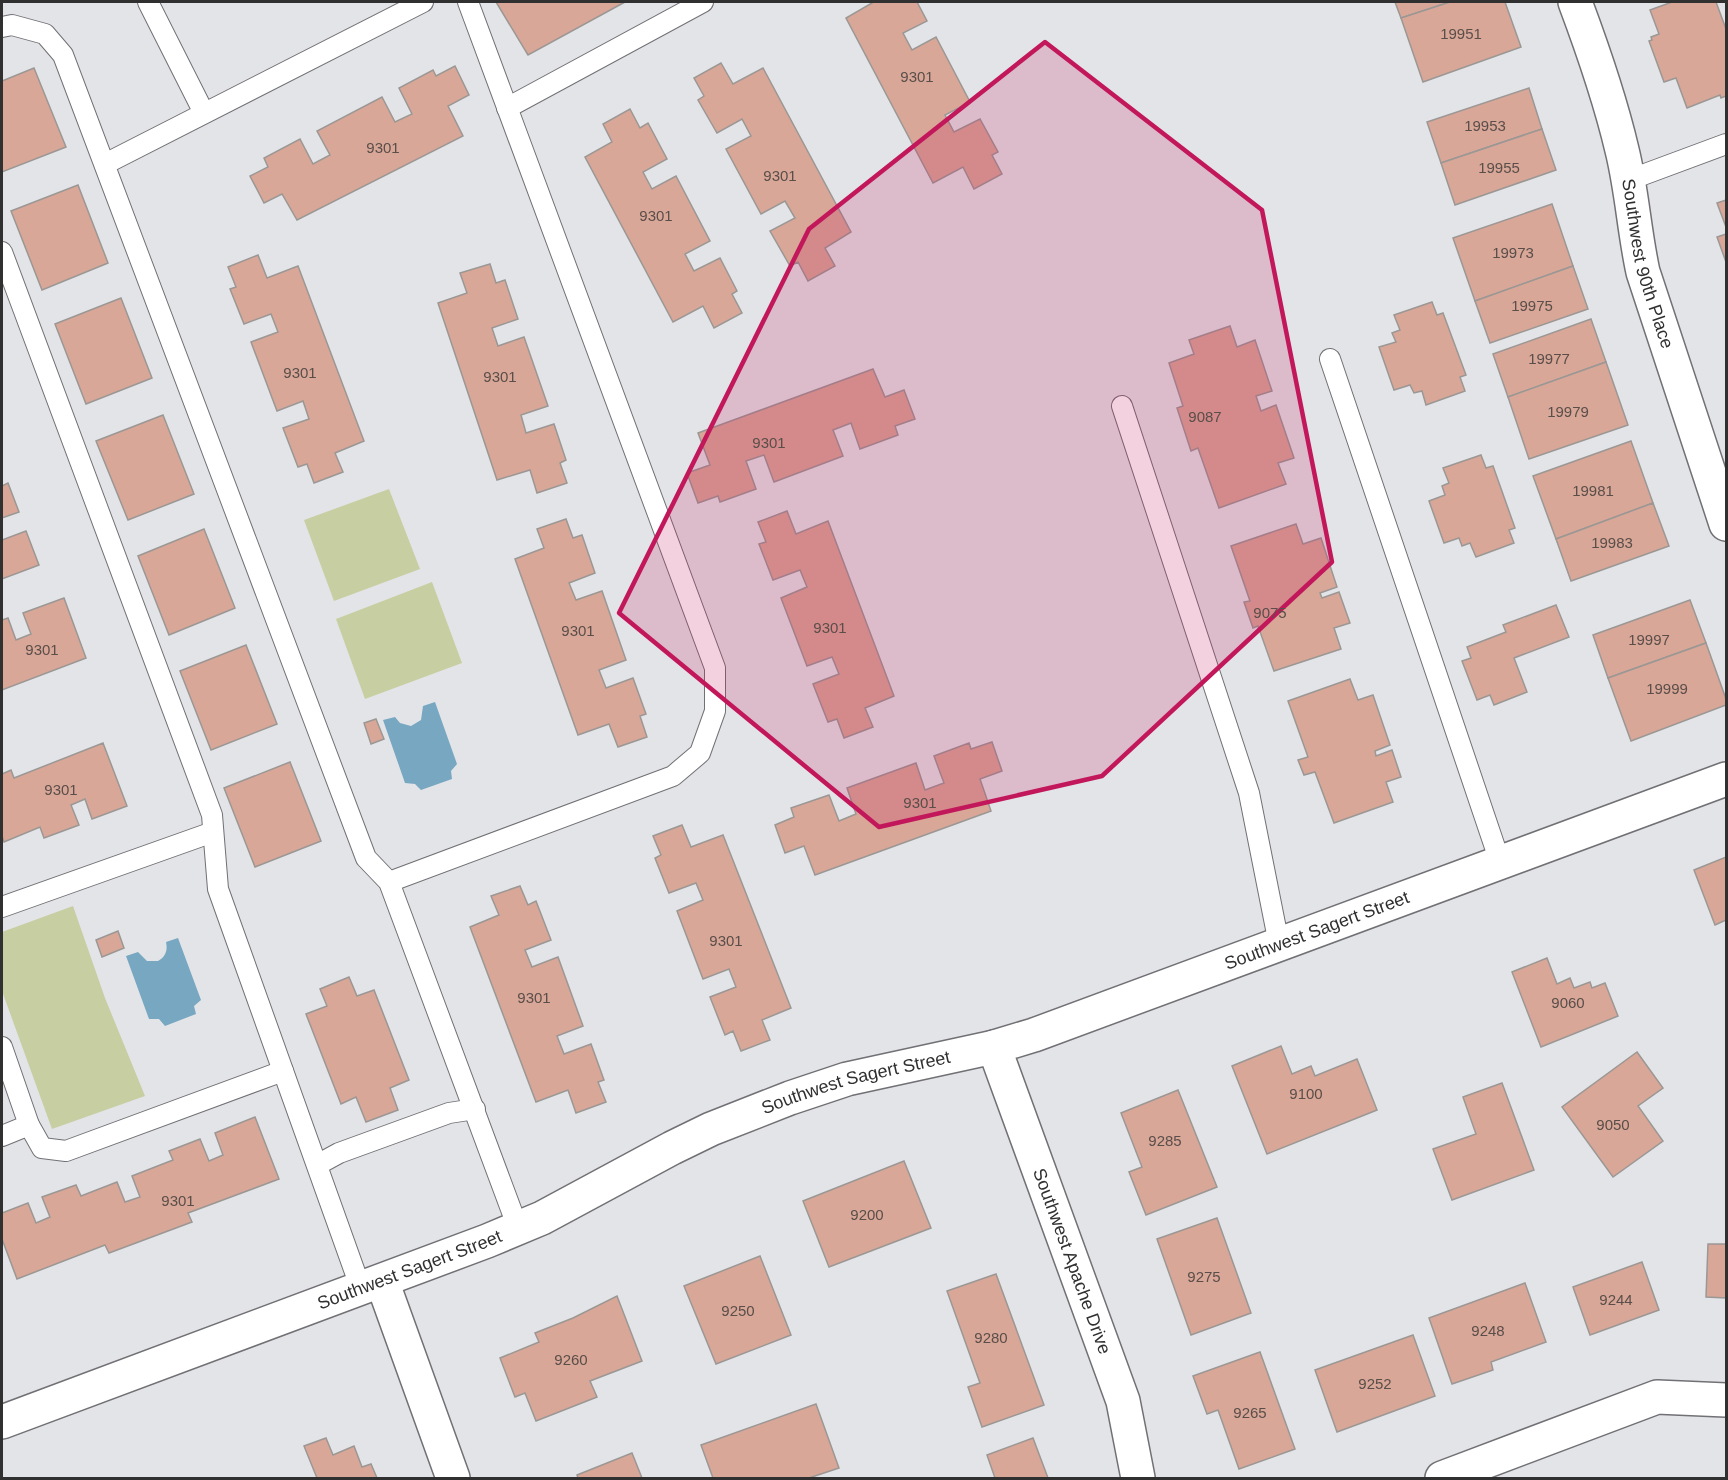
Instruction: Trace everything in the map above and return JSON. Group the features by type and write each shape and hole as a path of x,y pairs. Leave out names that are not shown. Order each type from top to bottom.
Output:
{"street":[{"name":"Southwest 90th Place","path":"1575,2 1597,63 1622,149 1643,272 1726,524"},
{"name":"Southwest Sagert Street","path":"2,1422 519,1228 711,1129 790,1098 847,1079 994,1047 1034,1035 1726,779"},
{"name":"Southwest Apache Drive","path":"994,1047 1123,1401 1138,1479"},
{"path":"372,1285 453,1479"},
{"path":"1442,1479 1658,1397 1726,1400"}],"lane":[{"path":"148,2 204,113"},
{"path":"105,164 423,2"},
{"path":"389,882 673,776 700,753 715,711 715,668 468,2"},
{"path":"507,108 703,2"},
{"path":"2,27 12,25 45,34 63,55 366,858 389,882 519,1228"},
{"path":"1629,180 1726,144"},
{"path":"2,252 212,815 218,889 283,1071 317,1165 372,1285"},
{"path":"1330,359 1500,862"},
{"path":"1122,406 1249,794 1279,944"},
{"path":"2,907 213,832"},
{"path":"2,1047 29,1125 42,1148 66,1151 283,1071"},
{"path":"317,1165 339,1153 449,1113 475,1109"},
{"path":"2,1136 29,1125"}],"highlighted area":[{"path":"1045,42 1262,210 1332,562 1102,776 879,827 619,613 809,229"}],"green space":[{"path":"389,489 420,569 334,601 304,520"},
{"path":"432,582 462,663 365,699 336,619"},
{"path":"73,906 105,998 145,1096 52,1129 2,991 2,932"}],"water":[{"path":"435,702 457,764 451,771 452,779 421,790 415,784 405,783 383,720 395,717 400,723 411,726 421,720 423,706"},
{"path":"178,938 201,1000 194,1006 196,1014 165,1026 159,1019 149,1019 126,956 138,952 147,961 158,961 165,953 166,942"}],"building":[{"path":"496,2 625,2 528,55"},
{"path":"872,2 917,2 927,21 903,33 912,50 936,37 970,102 945,115 954,132 980,119 998,152 992,155 1002,174 974,189 963,167 933,183 846,18"},
{"path":"1395,2 1450,2 1401,18"},
{"path":"1450,2 1505,2 1521,47 1423,82 1401,18"},
{"path":"1672,2 1716,2 1726,29 1726,96 1721,98 1720,95 1687,108 1676,78 1664,82 1649,41 1652,40 1651,37 1659,34 1650,10"},
{"path":"721,63 733,84 763,68 851,232 825,248 835,266 808,281 798,262 790,266 770,231 795,218 785,201 761,214 726,149 751,136 742,119 717,133 698,100 704,96 694,78"},
{"path":"455,66 469,95 448,106 463,136 297,220 282,194 264,203 250,176 268,167 264,158 300,139 313,164 330,155 317,131 382,97 395,122 412,114 399,88 433,70 436,76"},
{"path":"34,68 66,147 2,172 2,81"},
{"path":"1529,88 1542,129 1441,163 1427,122"},
{"path":"630,109 640,128 648,123 667,159 643,172 652,189 676,176 710,241 685,254 694,271 720,258 737,291 732,294 742,313 714,328 703,306 673,322 585,157 612,142 603,124"},
{"path":"1542,129 1556,170 1455,205 1441,163"},
{"path":"78,185 108,263 42,290 11,211"},
{"path":"1726,200 1726,227 1717,203"},
{"path":"1552,204 1573,266 1475,301 1453,238"},
{"path":"1726,234 1726,262 1717,237"},
{"path":"258,255 267,278 298,266 364,441 335,453 343,472 314,483 307,464 298,467 283,428 309,419 303,401 277,411 251,342 278,332 271,314 244,324 230,289 236,287 228,267"},
{"path":"490,264 496,283 505,280 518,319 492,328 498,346 524,337 548,406 521,415 526,433 554,424 566,460 560,463 567,483 537,493 530,470 497,480 438,303 467,293 460,273"},
{"path":"1573,266 1588,309 1490,343 1475,301"},
{"path":"121,298 152,378 86,404 55,324"},
{"path":"1432,302 1437,315 1443,313 1466,375 1460,377 1465,391 1426,405 1422,391 1414,393 1410,385 1394,390 1379,347 1396,342 1392,333 1400,330 1394,315"},
{"path":"1591,319 1606,362 1508,397 1493,354"},
{"path":"1230,326 1237,347 1255,340 1272,391 1256,396 1261,411 1276,405 1294,458 1278,463 1286,484 1219,508 1198,448 1191,451 1177,408 1183,406 1169,363 1194,354 1189,340"},
{"path":"1606,362 1628,425 1529,459 1508,397"},
{"path":"873,369 885,397 904,390 915,419 895,426 898,435 860,449 851,423 833,430 843,456 774,482 764,455 746,461 756,489 720,502 718,496 698,503 687,473 710,465 698,433"},
{"path":"163,415 194,494 128,520 96,441"},
{"path":"1631,441 1653,503 1556,539 1533,476"},
{"path":"1481,455 1486,468 1493,466 1515,528 1509,530 1514,543 1476,557 1470,543 1462,546 1459,538 1444,543 1429,501 1445,495 1442,486 1449,483 1443,468"},
{"path":"8,483 19,512 2,518 2,486"},
{"path":"1653,503 1669,546 1571,581 1556,539"},
{"path":"787,511 796,534 828,521 894,696 865,708 873,727 844,738 837,719 828,722 813,684 839,674 832,657 807,666 781,598 807,587 800,570 773,580 759,544 766,542 758,522"},
{"path":"566,519 573,538 582,535 595,573 569,583 576,600 602,591 626,660 599,670 606,688 633,678 646,714 640,716 647,737 618,747 609,724 578,735 515,559 544,548 537,529"},
{"path":"1296,524 1303,544 1321,538 1337,587 1320,593 1322,598 1339,592 1350,623 1334,628 1341,649 1274,671 1258,626 1253,628 1244,602 1250,601 1231,546"},
{"path":"204,529 235,608 169,635 138,556"},
{"path":"26,531 39,565 2,579 2,540"},
{"path":"64,598 86,658 2,690 2,620 8,618 16,640 31,634 23,613"},
{"path":"1690,600 1706,643 1608,678 1593,635"},
{"path":"1556,605 1569,637 1514,658 1527,692 1494,705 1490,695 1477,700 1462,661 1471,658 1467,647 1506,632 1503,625"},
{"path":"1706,643 1726,699 1726,705 1631,741 1608,678"},
{"path":"246,645 277,724 211,750 180,671"},
{"path":"1350,679 1358,700 1373,695 1390,745 1375,751 1376,756 1392,750 1401,777 1386,782 1393,802 1334,823 1315,772 1304,775 1298,760 1308,757 1288,701"},
{"path":"376,719 384,739 371,744 364,723"},
{"path":"992,742 1002,771 980,779 991,811 815,875 804,846 785,853 775,825 794,817 791,808 829,795 839,821 856,814 847,788 916,763 925,790 944,783 934,756 969,743 971,749"},
{"path":"103,743 127,806 92,819 85,799 71,805 79,825 44,838 40,827 4,842 2,836 2,774 11,770 14,778"},
{"path":"290,762 321,841 255,867 224,788"},
{"path":"682,825 691,847 723,835 791,1008 762,1020 770,1040 741,1051 733,1031 725,1035 710,997 736,987 729,969 703,979 677,911 703,900 696,883 669,893 655,858 661,855 653,836"},
{"path":"1726,857 1726,920 1715,925 1694,870"},
{"path":"520,886 528,905 536,901 551,940 525,950 532,967 558,957 583,1026 557,1036 564,1054 591,1044 604,1080 598,1082 606,1102 576,1113 568,1090 536,1102 470,927 499,915 491,896"},
{"path":"118,931 124,948 102,957 96,940"},
{"path":"1547,958 1557,984 1570,978 1574,988 1590,982 1592,988 1605,983 1618,1016 1541,1047 1512,972"},
{"path":"349,977 357,996 374,990 409,1080 390,1088 398,1110 366,1122 356,1097 341,1104 306,1014 327,1006 320,989"},
{"path":"1281,1046 1292,1074 1311,1066 1315,1076 1357,1059 1377,1110 1267,1154 1232,1066"},
{"path":"1637,1052 1663,1088 1638,1106 1663,1141 1613,1177 1562,1107"},
{"path":"1502,1083 1534,1170 1452,1200 1433,1149 1476,1134 1463,1097"},
{"path":"1178,1090 1217,1187 1146,1215 1129,1172 1142,1167 1121,1113"},
{"path":"255,1117 279,1179 188,1213 192,1222 109,1253 105,1245 17,1279 2,1239 2,1213 28,1203 36,1223 50,1217 42,1197 76,1185 81,1196 117,1182 125,1202 140,1197 132,1176 173,1160 169,1151 200,1139 209,1161 223,1155 215,1133"},
{"path":"904,1161 931,1228 829,1267 803,1201"},
{"path":"1217,1218 1251,1313 1191,1335 1157,1239"},
{"path":"1708,1244 1726,1244 1726,1298 1706,1297"},
{"path":"760,1256 791,1335 716,1364 684,1286"},
{"path":"1642,1262 1659,1310 1590,1335 1573,1287"},
{"path":"996,1274 1044,1405 982,1427 968,1387 980,1383 947,1291"},
{"path":"1525,1283 1546,1342 1491,1362 1493,1370 1452,1384 1429,1318"},
{"path":"617,1296 642,1361 590,1381 597,1397 536,1421 525,1393 515,1397 500,1358 539,1342 535,1333 573,1318"},
{"path":"1413,1335 1435,1396 1337,1432 1315,1370"},
{"path":"1260,1352 1295,1449 1239,1469 1218,1410 1207,1414 1193,1376"},
{"path":"816,1404 839,1468 809,1478 713,1478 701,1445"},
{"path":"326,1438 333,1455 354,1446 362,1467 371,1464 377,1478 317,1478 304,1446"},
{"path":"1033,1438 1048,1478 995,1478 987,1455"},
{"path":"632,1453 642,1478 578,1478 577,1475"}]}
